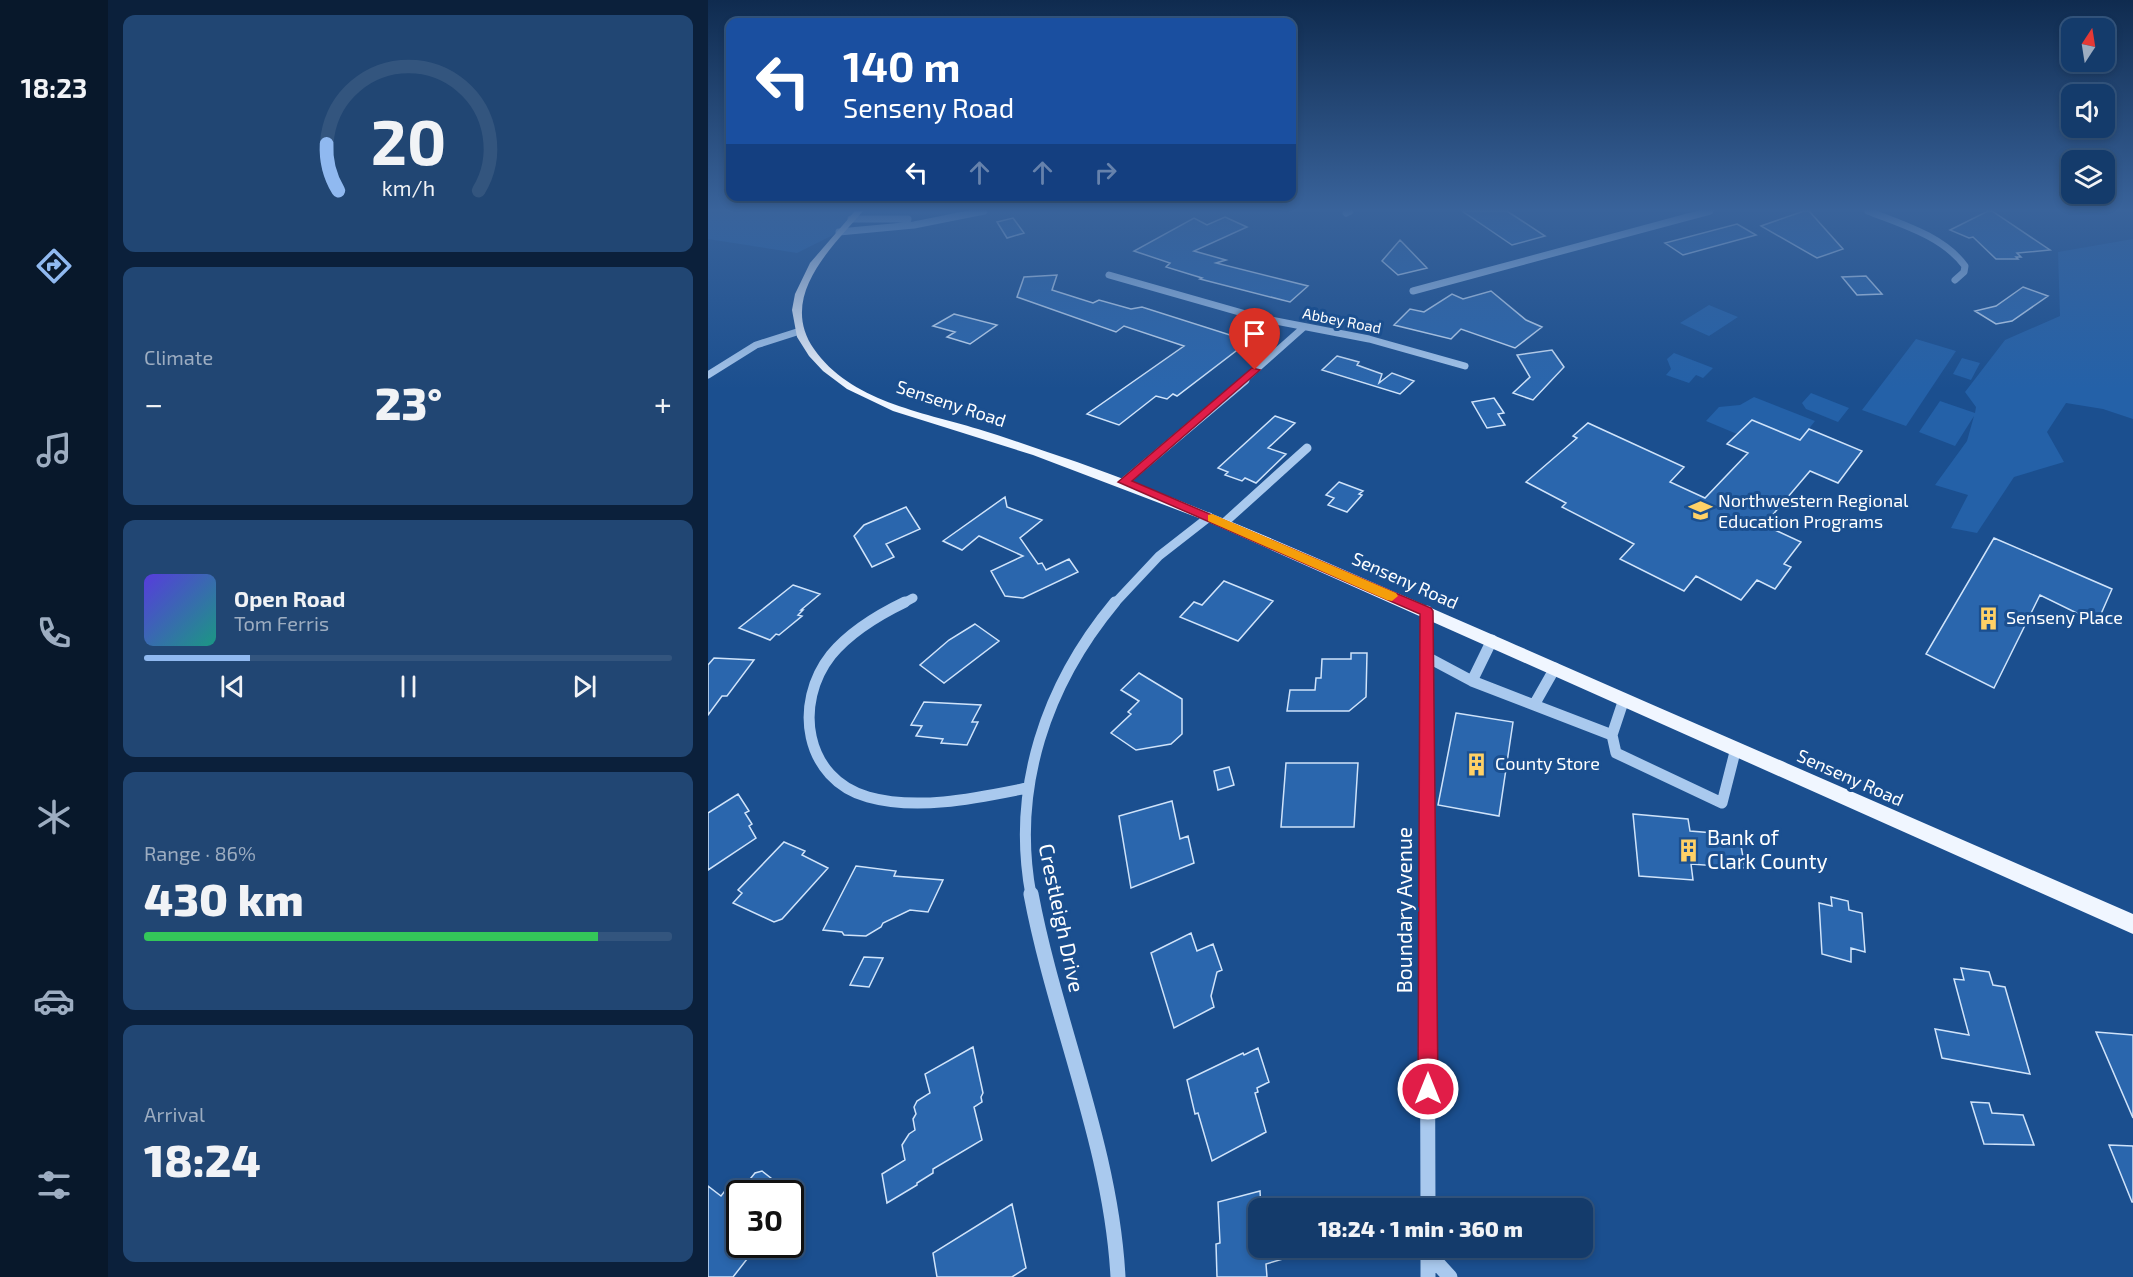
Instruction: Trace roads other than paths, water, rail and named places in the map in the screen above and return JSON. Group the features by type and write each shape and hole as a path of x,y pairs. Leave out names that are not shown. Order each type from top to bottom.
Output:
{"main road":[{"name":"Senseny Road","path":"811,271 797,310 800,331 807,346 818,361 833,375 877,400 1124,482 1209,517 1427,611 2133,924"}],"street":[{"path":"1413,291 1489,271"},
{"path":"1955,280 1964,271"},
{"name":"Abbey Road","path":"1109,275 1260,318 1369,339 1466,366"},
{"path":"1124,482 1304,327"},
{"path":"708,375 756,345 800,331"},
{"path":"1224,524 1306,448"},
{"name":"Crestleigh Drive","path":"1118,1277 1099,1158 1078,1067 1044,948 1027,871 1023,828 1027,788 1035,746 1046,715 1066,672 1094,628 1122,593 1159,555 1209,517"},
{"path":"913,598 877,617 849,636 820,670 811,690 806,711 808,733 815,755 831,778 869,798 896,802 950,799 1027,788"},
{"name":"Boundary Avenue","path":"1427,611 1428,1198"},
{"path":"1472,681 1492,640"},
{"path":"1427,657 1472,681 1612,735"},
{"path":"1534,705 1555,668"},
{"path":"1624,699 1612,735 1617,753 1722,803 1736,748"},
{"path":"1428,1258 1428,1277"},
{"path":"1434,1258 1449,1277"}],"place":[{"name":"Northwestern Regional Education Programs","path":"1700,511"},
{"name":"Senseny Place","path":"1988,618"},
{"name":"County Store","path":"1477,764"},
{"name":"Bank of Clark County","path":"1689,850"}]}
